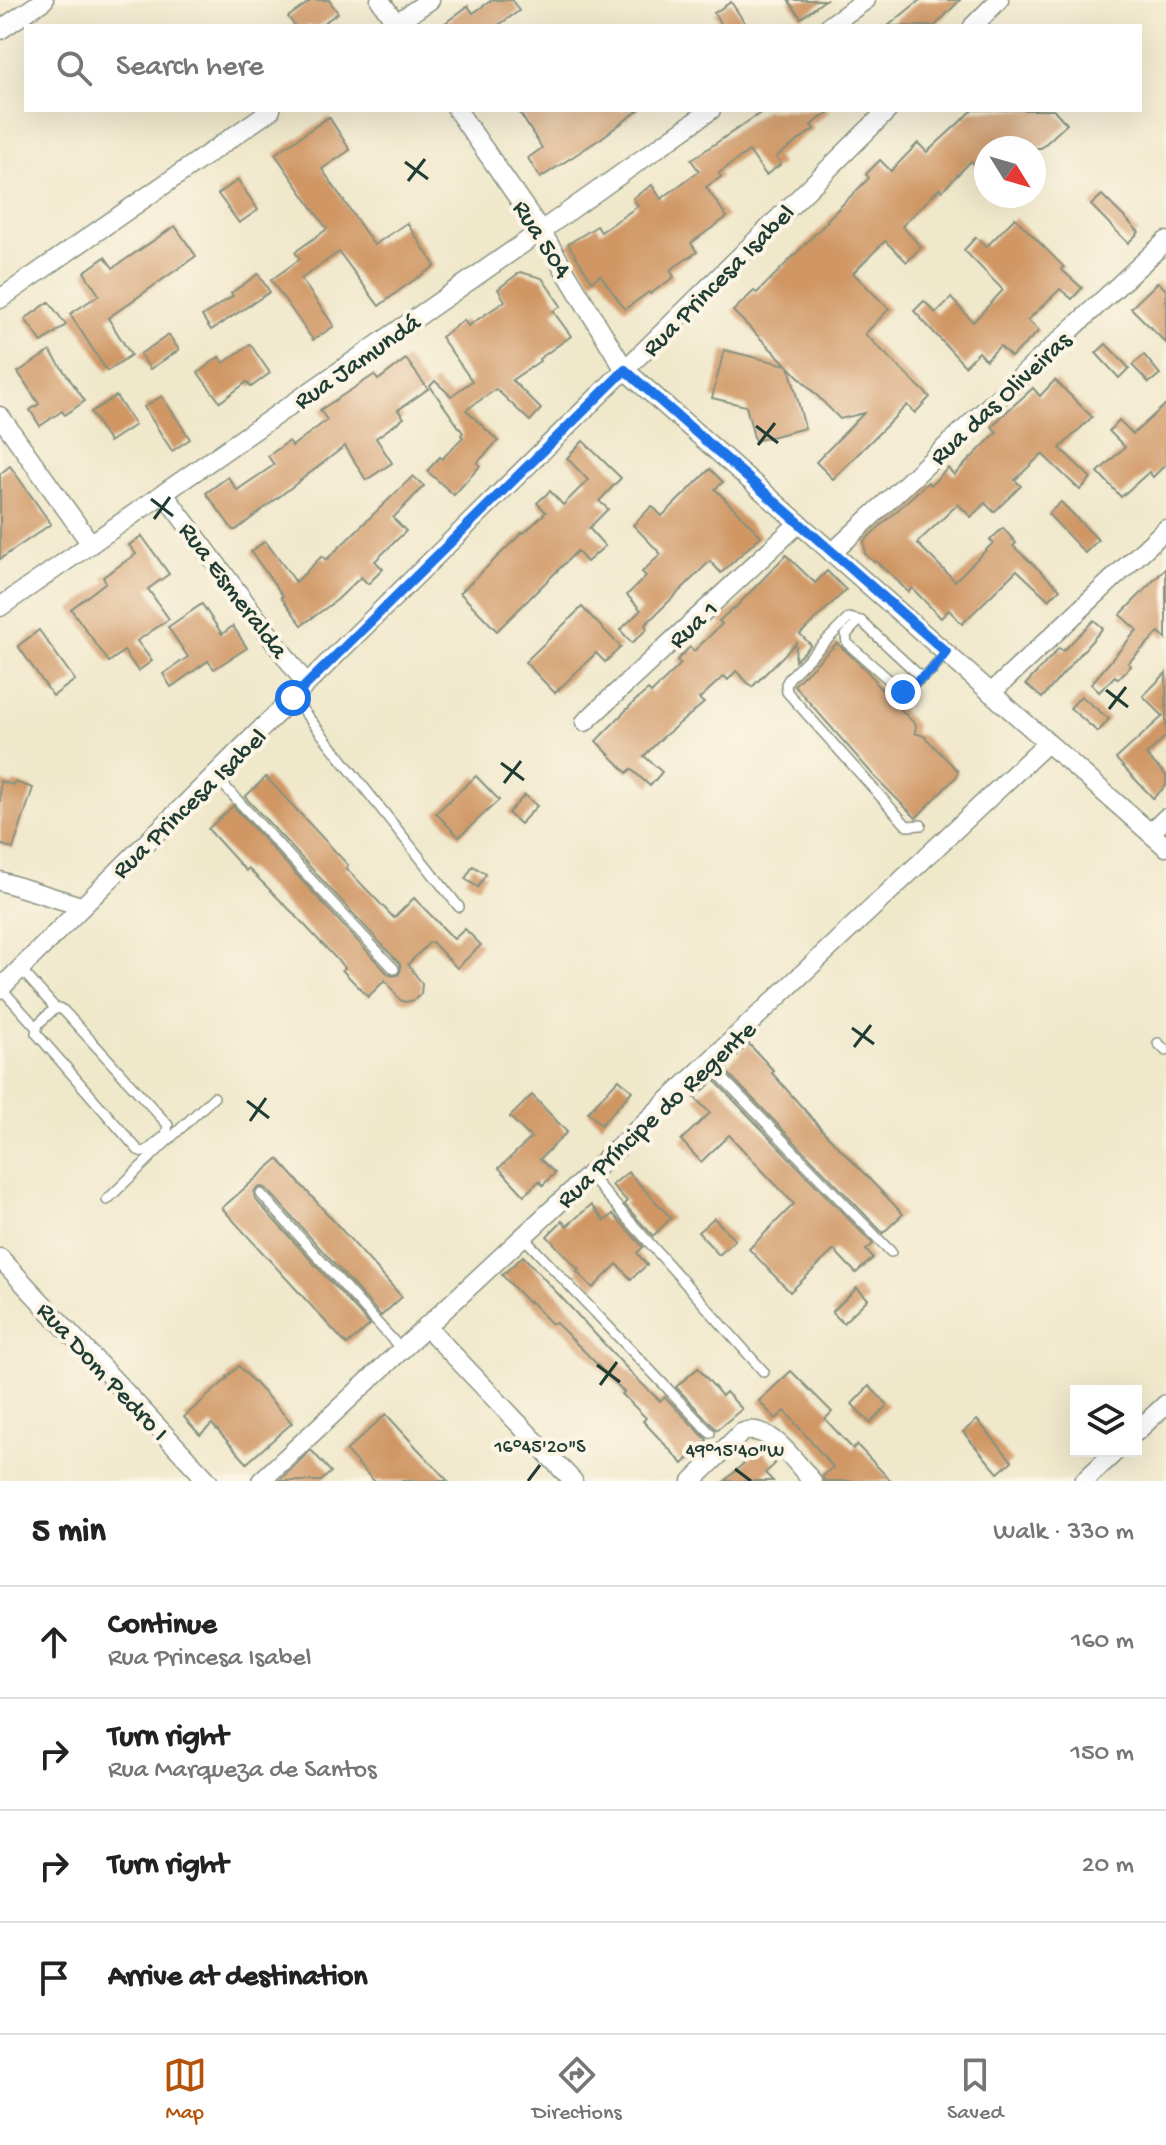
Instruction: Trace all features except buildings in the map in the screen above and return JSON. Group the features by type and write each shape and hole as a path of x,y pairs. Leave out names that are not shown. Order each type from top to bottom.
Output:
{"street":[{"path":"0,30 44,0"},
{"path":"380,0 394,24"},
{"path":"396,24 430,0"},
{"path":"832,24 866,0"},
{"path":"975,24 999,0"},
{"path":"0,299 268,112"},
{"name":"Rua 504","path":"458,112 541,231 625,370 1166,847"},
{"name":"Rua Jamundá","path":"0,607 708,112"},
{"name":"Rua Princesa Isabel","path":"1,988 886,112"},
{"name":"Rua das Oliveiras","path":"832,553 1166,241"},
{"path":"0,416 91,544"},
{"name":"Rua Esmeralda","path":"164,494 300,691"},
{"name":"Rua 1","path":"585,722 799,523"},
{"path":"991,693 1166,529"},
{"name":"Rua Príncipe do Regente","path":"261,1481 1047,743"},
{"path":"1150,833 1166,818"},
{"path":"0,881 81,906"},
{"name":"Rua Dom Pedro I","path":"0,1258 208,1481"},
{"path":"426,1326 573,1481"},
{"path":"1142,1426 1166,1404"},
{"path":"692,1481 741,1433 756,1429 772,1438 812,1481"},
{"path":"1091,1479 1111,1457"}],"lane":[{"path":"921,677 861,621 849,618 786,684 787,692 907,826 921,825"},
{"path":"847,643 846,635 861,621"},
{"path":"830,637 847,643 898,690 906,691 932,670 946,652"},
{"path":"300,691 459,907"},
{"path":"215,776 394,969"},
{"path":"20,968 56,1009 64,1011 168,1125 168,1132 159,1144 107,1200"},
{"path":"1,988 138,1150 146,1152 159,1144 214,1097"},
{"path":"36,1027 56,1009"},
{"path":"1158,1043 1166,1051"},
{"path":"708,1063 891,1252"},
{"path":"589,1175 764,1372"},
{"path":"261,1194 401,1349"},
{"path":"523,1237 710,1433"}],"route":[{"path":"293,698 625,370 946,652 932,670 903,692"}]}
